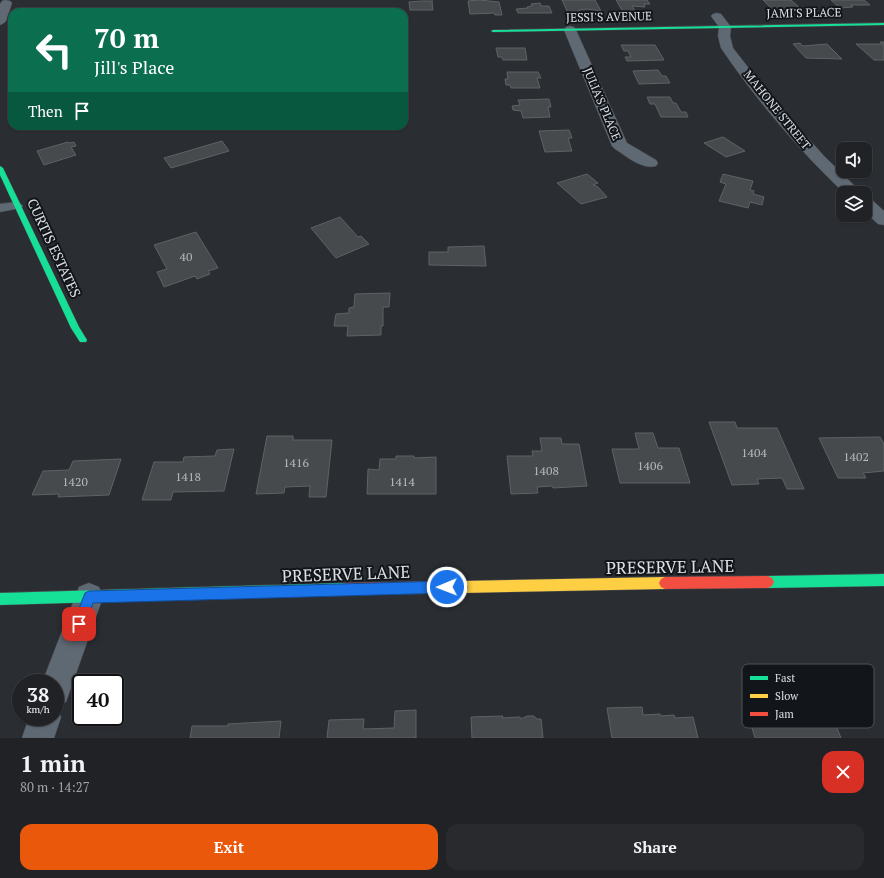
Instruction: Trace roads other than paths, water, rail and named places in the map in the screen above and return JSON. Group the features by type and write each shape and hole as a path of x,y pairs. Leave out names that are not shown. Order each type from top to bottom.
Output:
{"street":[{"path":"0,21 5,5"},
{"name":"JAMI'S PLACE","path":"721,22 884,24"},
{"name":"JESSI'S AVENUE","path":"493,31 570,30 721,22"},
{"name":"MAHONE STREET","path":"721,22 727,48 770,105 819,160 847,186"},
{"name":"JULIA'S PLACE","path":"570,30 620,146 650,163"},
{"name":"CURTIS ESTATES","path":"0,168 75,328 83,340"},
{"path":"872,209 884,220"},
{"name":"PRESERVE LANE","path":"0,599 442,587 884,580"},
{"path":"61,674 89,597"},
{"path":"38,738 42,726"}],"lane":[{"path":"0,208 17,206"}]}
